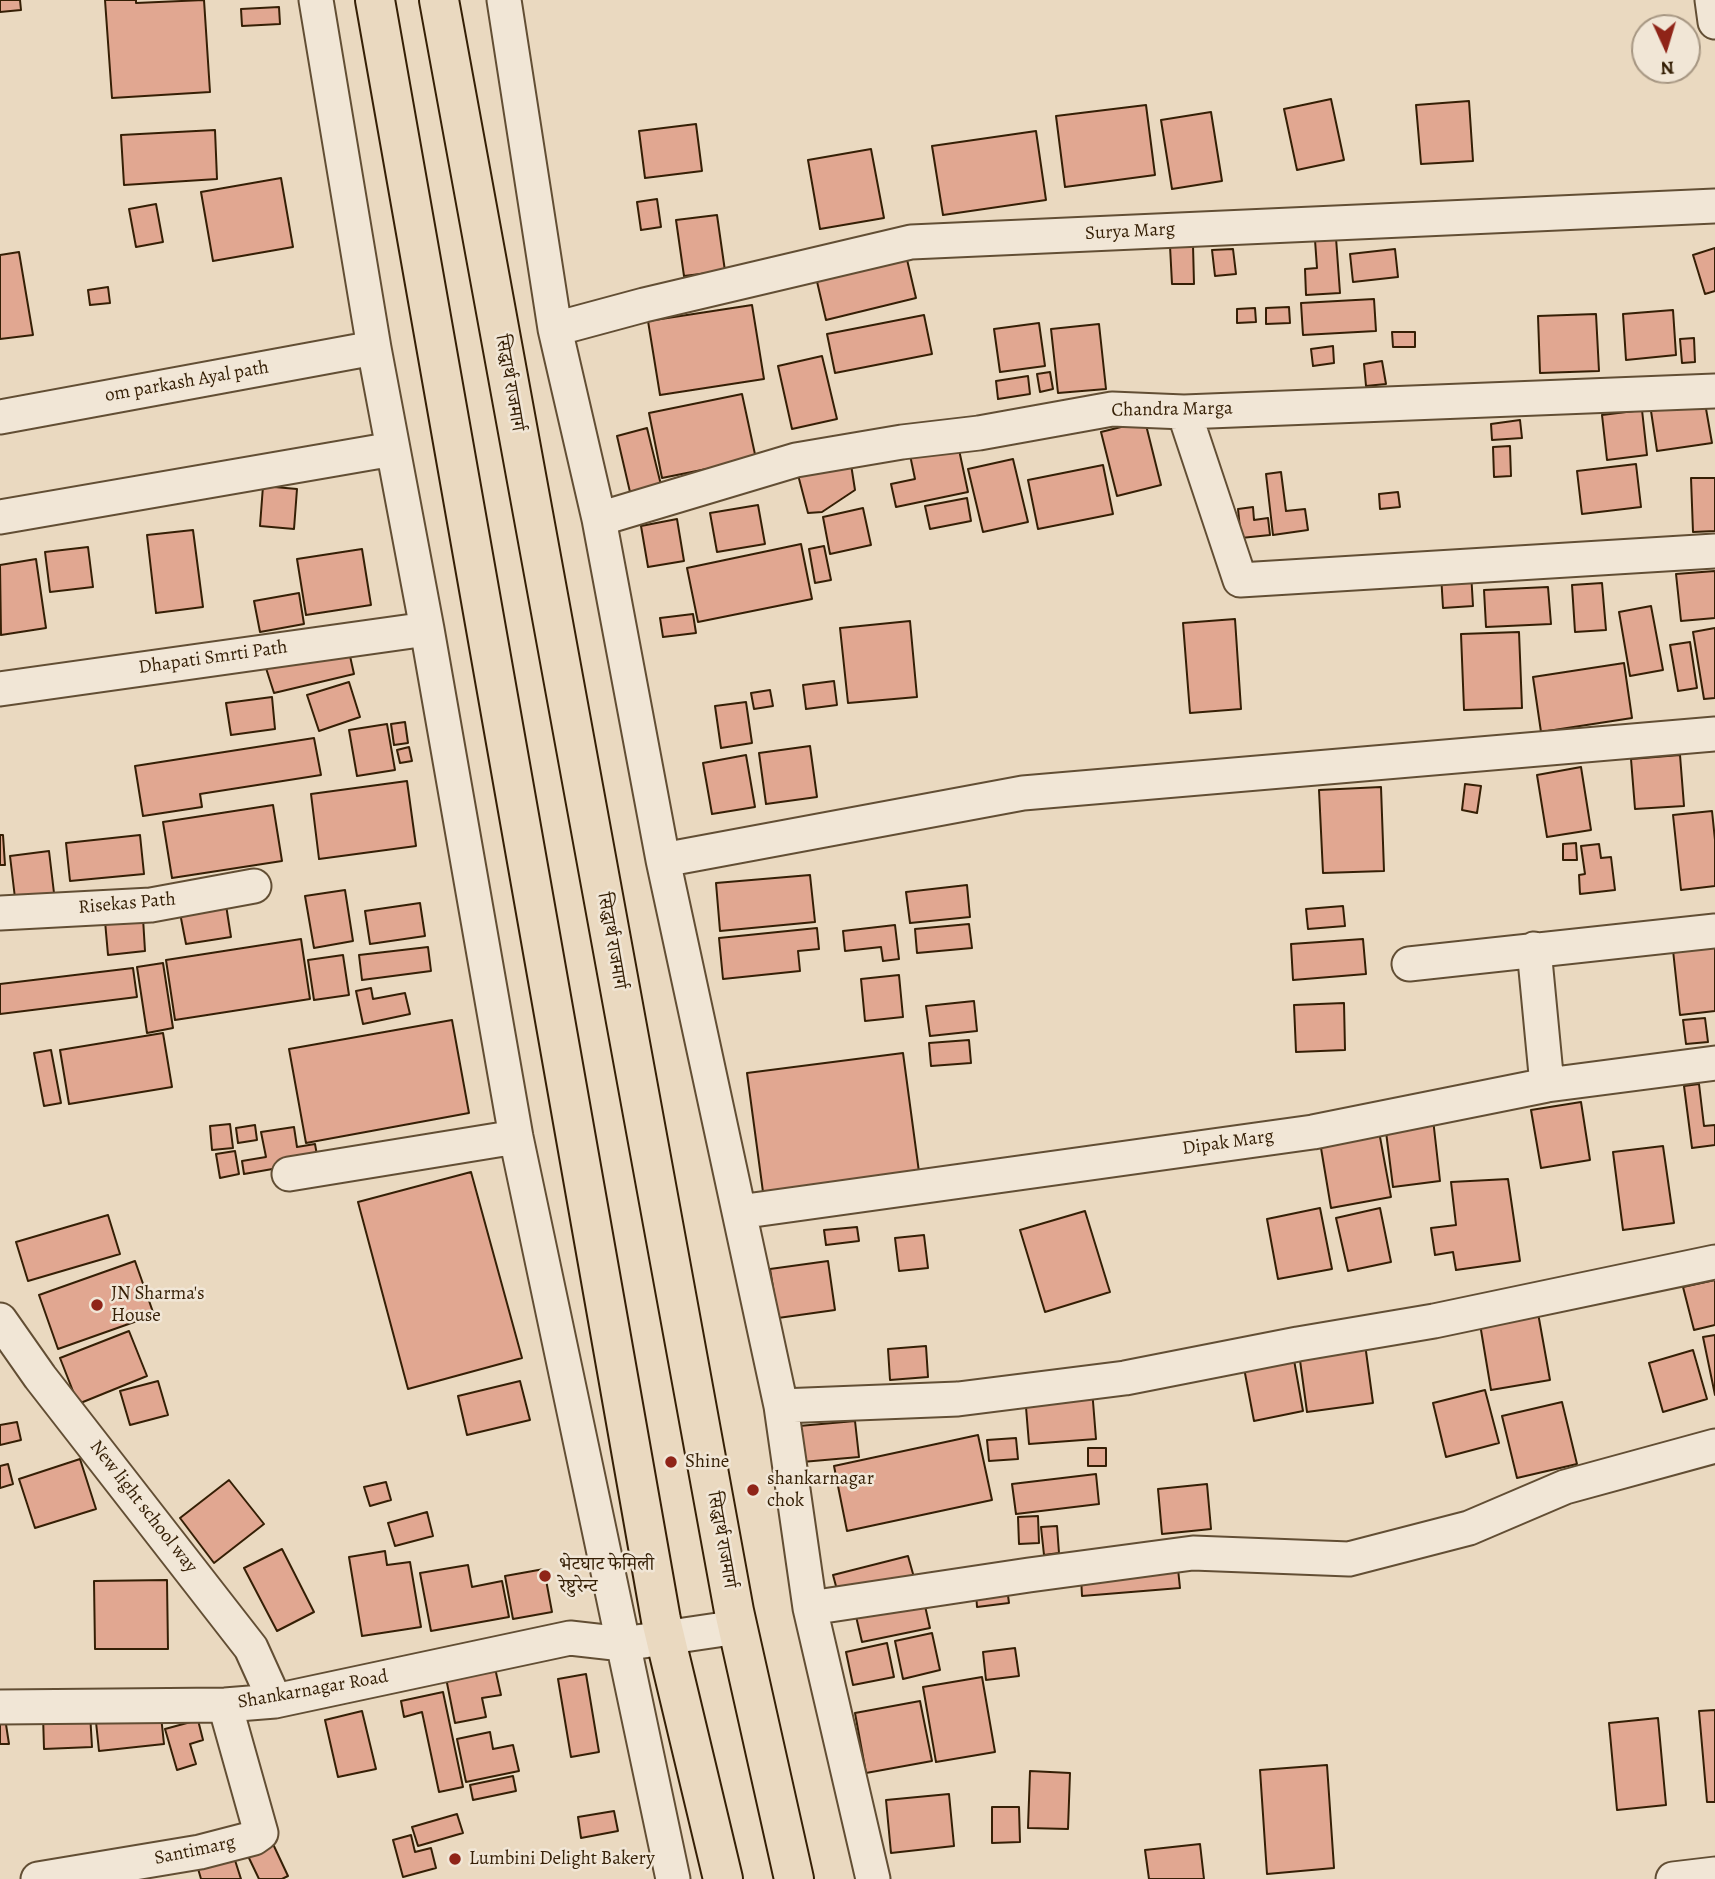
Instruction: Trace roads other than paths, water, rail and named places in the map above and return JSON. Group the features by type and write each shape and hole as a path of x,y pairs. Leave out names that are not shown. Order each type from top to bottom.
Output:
{"highway":[{"path":"375,0 665,1637 723,1879"},
{"name":"सिद्धार्थ राजमार्ग","path":"439,0 738,1627 794,1879"}],"street":[{"path":"316,0 374,348 427,629 516,1137 673,1879"},
{"path":"504,0 555,329 599,519 663,860 781,1406 810,1608 873,1879"},
{"path":"1712,0 1715,22"},
{"name":"Surya Marg","path":"555,329 644,305 911,242 1715,206"},
{"name":"om parkash Ayal path","path":"0,416 374,348"},
{"name":"Chandra Marga","path":"599,519 796,460 902,442 979,433 1112,409 1184,412 1715,391"},
{"path":"1184,412 1240,580 1715,551"},
{"path":"0,516 393,449"},
{"name":"Dhapati Smrti Path","path":"0,689 427,629"},
{"path":"663,860 1023,793 1715,734"},
{"name":"Risekas Path","path":"0,913 151,905 254,886"},
{"path":"1409,964 1715,931"},
{"path":"1534,949 1547,1085"},
{"name":"Dipak Marg","path":"739,1212 1313,1132 1547,1085 1715,1063"},
{"path":"289,1174 516,1137"},
{"path":"781,1406 958,1399 1125,1378 1434,1321 1715,1262"},
{"name":"New light school way","path":"0,1320 40,1377 251,1648 275,1701"},
{"path":"810,1608 1193,1553 1349,1559 1469,1528 1565,1487 1715,1446"},
{"name":"Shankarnagar Road","path":"0,1707 225,1705 275,1701 570,1638 623,1644 738,1627"},
{"name":"Santimarg","path":"38,1879 200,1852 254,1838 261,1833 225,1705"},
{"path":"1672,1879 1715,1874"}],"place":[{"name":"JN Sharma's House","path":"97,1305"},
{"name":"Shine","path":"671,1462"},
{"name":"shankarnagar chok","path":"753,1490"},
{"name":"भेटघाट फेमिली रेष्टुरेन्ट","path":"545,1576"},
{"name":"Lumbini Delight Bakery","path":"455,1859"}]}
